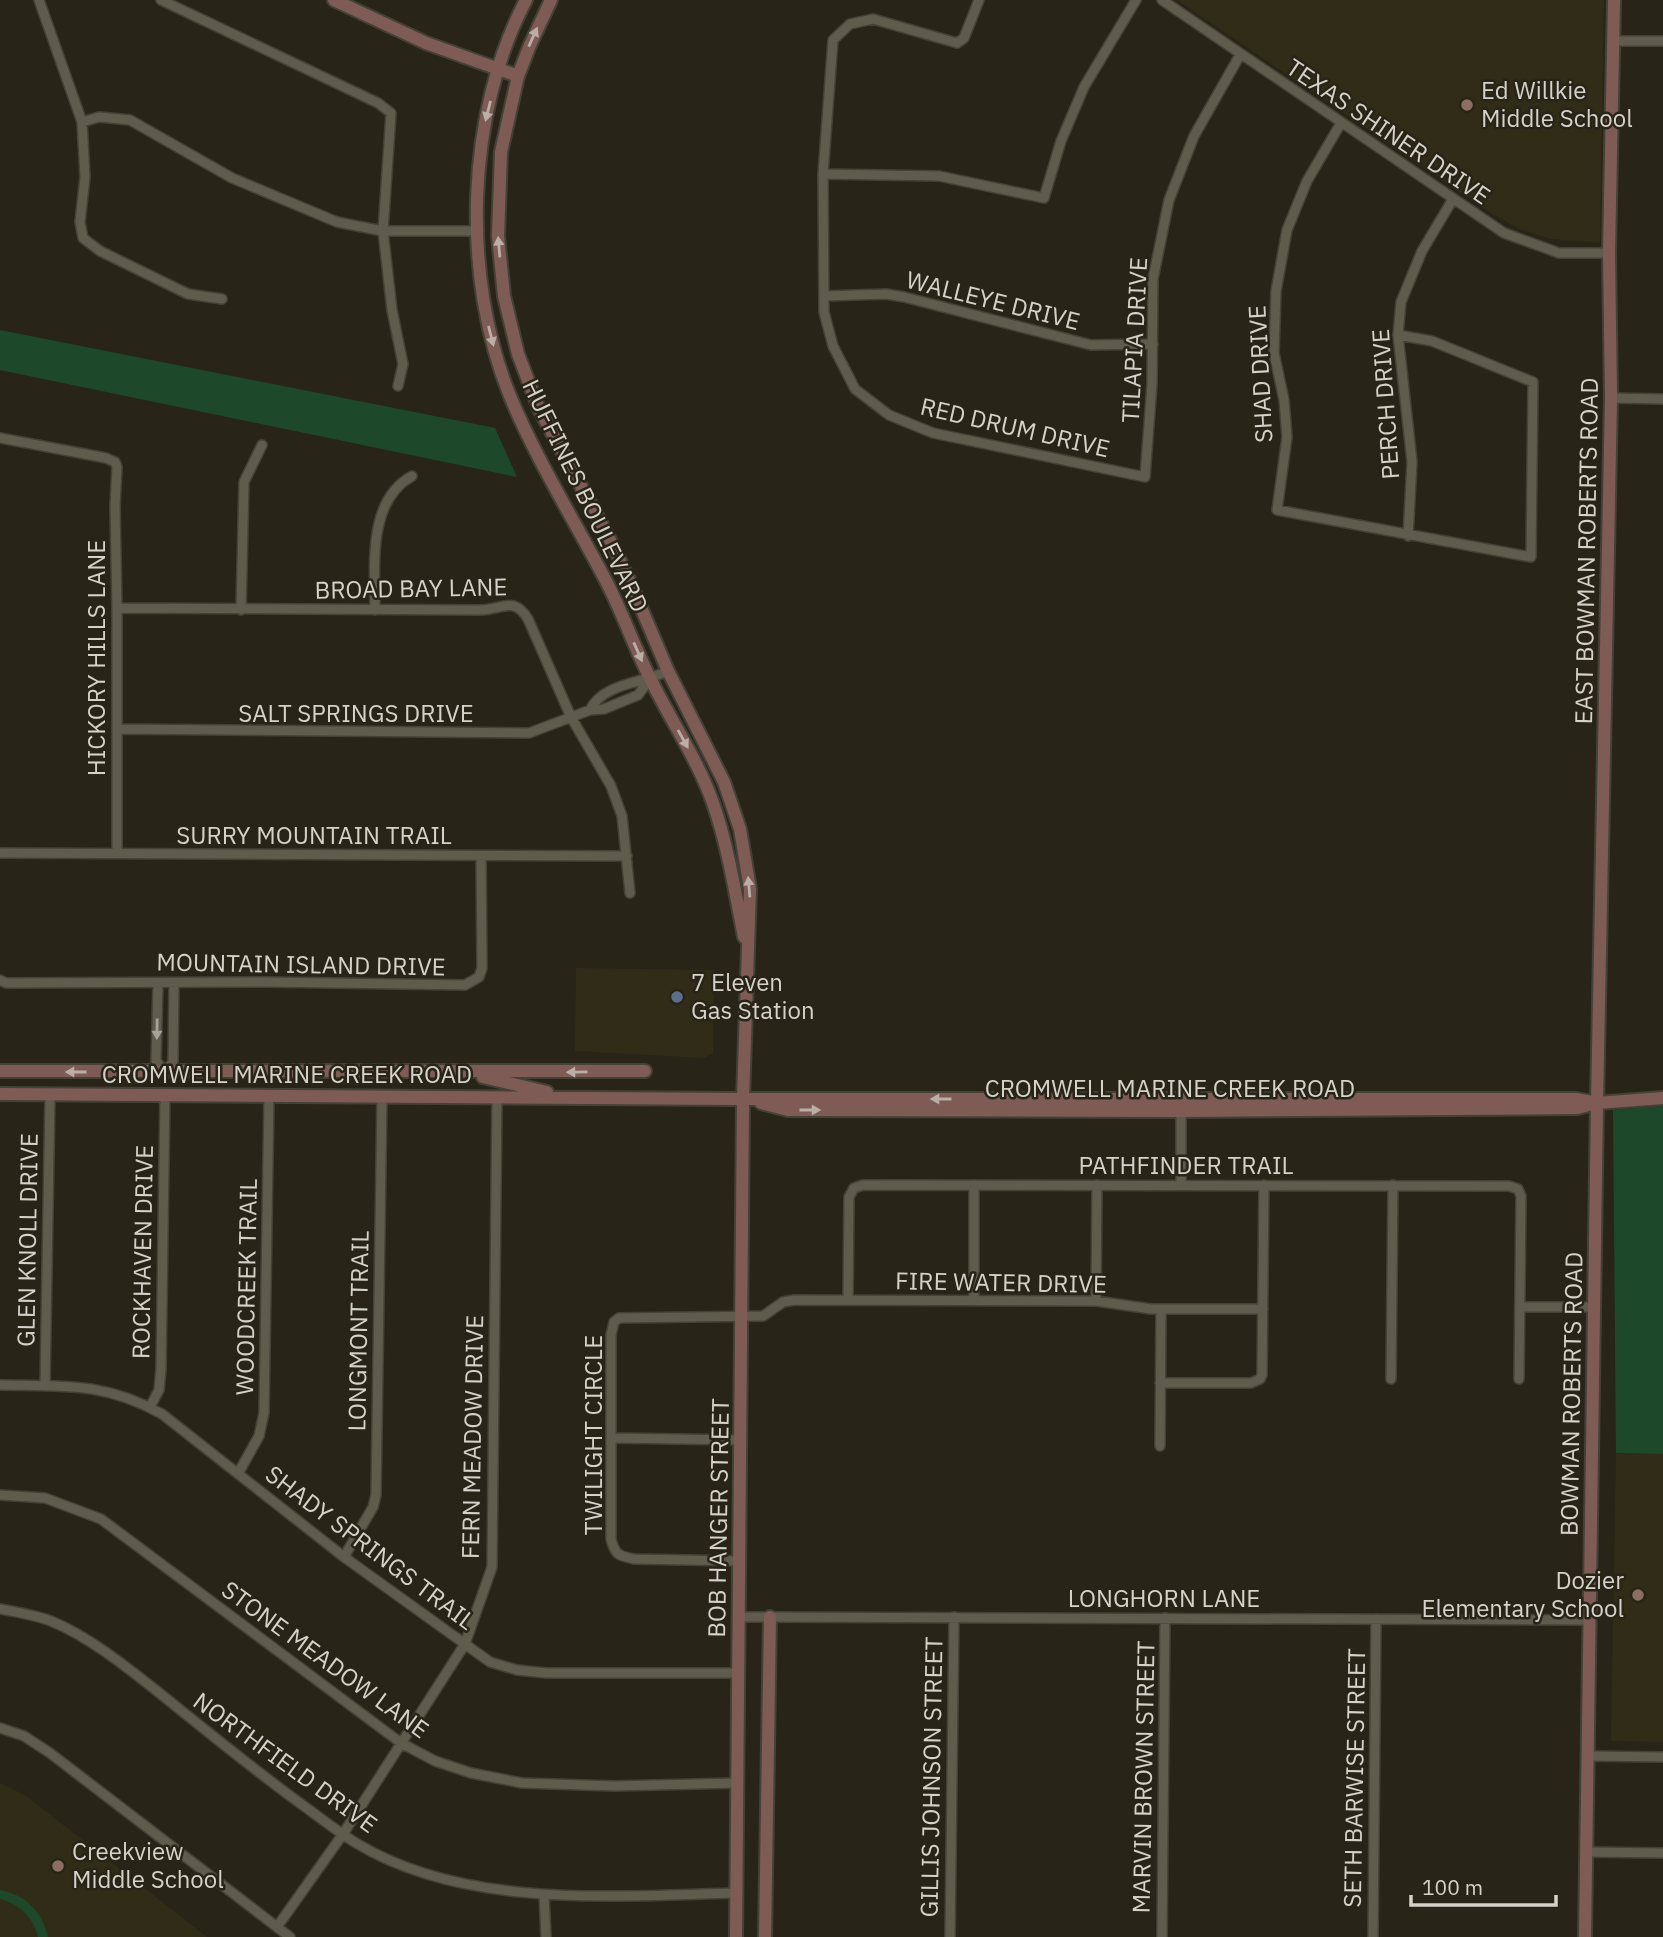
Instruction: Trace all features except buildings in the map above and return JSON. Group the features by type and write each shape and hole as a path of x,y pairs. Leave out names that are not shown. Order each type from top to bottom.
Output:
{"main road":[{"path":"334,0 426,43 518,76"},
{"name":"HUFFINES BOULEVARD","path":"526,0 499,69 484,129 476,191 480,275 490,334 509,394 532,444 607,582 650,679 692,755 713,802 730,860 748,955"},
{"name":"HUFFINES BOULEVARD","path":"551,0 518,76 500,152 498,236 504,296 517,354 539,409 631,584 668,671 724,782 740,829 751,889 743,1099"},
{"name":"EAST BOWMAN ROBERTS ROAD","path":"1597,1103 1611,398 1609,253 1614,0"},
{"name":"CROMWELL MARINE CREEK ROAD","path":"0,1071 645,1071"},
{"path":"165,1072 165,1094"},
{"name":"CROMWELL MARINE CREEK ROAD","path":"462,1073 573,1098"},
{"name":"CROMWELL MARINE CREEK ROAD","path":"0,1094 743,1099 1576,1099 1597,1103"},
{"name":"CROMWELL MARINE CREEK ROAD","path":"743,1099 788,1110 1181,1111 1577,1108 1597,1103 1663,1098"},
{"name":"BOB HANGER STREET","path":"736,1937 743,1099"},
{"name":"BOWMAN ROBERTS ROAD","path":"1585,1937 1597,1103"},
{"path":"765,1937 769,1617"}],"street":[{"path":"39,0 82,121 85,177 80,222 83,238 100,251 188,294 222,299"},
{"path":"161,0 378,103 391,113 383,232 391,310 403,364 398,386"},
{"name":"RED DRUM DRIVE","path":"979,0 964,37 957,43 873,19 850,24 834,40 823,174 824,312 833,346 855,389 889,415 933,433 1145,477"},
{"path":"823,174 939,176 1044,198 1061,141 1084,87 1136,0"},
{"name":"TEXAS SHINER DRIVE","path":"1162,0 1504,233 1559,253 1609,253"},
{"path":"1613,41 1663,41"},
{"name":"TILAPIA DRIVE","path":"1145,477 1153,384 1153,279 1169,200 1194,136 1240,55"},
{"path":"82,121 99,117 130,120 232,178 337,222 383,232 476,231"},
{"name":"SHAD DRIVE","path":"1341,123 1307,181 1287,230 1276,291 1274,353 1284,400 1287,438 1277,510 1408,536"},
{"name":"PERCH DRIVE","path":"1408,536 1412,462 1398,335 1401,302 1422,251 1453,199"},
{"name":"WALLEYE DRIVE","path":"824,296 895,295 1091,345 1153,344"},
{"path":"1398,335 1432,341 1533,382 1531,557 1408,536"},
{"path":"1611,398 1663,399"},
{"name":"HICKORY HILLS LANE","path":"1,440 106,458 115,462 118,475 115,506 117,854"},
{"path":"241,610 244,482 262,445"},
{"path":"375,610 375,549 381,518 387,500 399,483 412,476"},
{"name":"BROAD BAY LANE","path":"117,608 481,610 514,604 528,619 571,717 611,786 622,816 630,893"},
{"name":"SALT SPRINGS DRIVE","path":"590,710 595,698 631,682 650,679 668,671"},
{"name":"SALT SPRINGS DRIVE","path":"118,729 529,733 638,695 650,679"},
{"name":"SURRY MOUNTAIN TRAIL","path":"0,853 627,856"},
{"name":"MOUNTAIN ISLAND DRIVE","path":"0,980 6,983 455,986 473,982 479,977 482,968 481,856"},
{"path":"158,983 156,1061 165,1072 173,1062 174,983"},
{"name":"GLEN KNOLL DRIVE","path":"45,1386 50,1094"},
{"name":"ROCKHAVEN DRIVE","path":"150,1407 159,1390 161,1369 165,1094"},
{"name":"WOODCREEK TRAIL","path":"239,1472 259,1436 264,1413 269,1096"},
{"name":"LONGMONT TRAIL","path":"344,1557 373,1507 376,1495 382,1096"},
{"name":"FERN MEADOW DRIVE","path":"277,1927 342,1834 465,1644 492,1567 497,1097"},
{"path":"1181,1111 1181,1185"},
{"name":"PATHFINDER TRAIL","path":"848,1300 849,1197 854,1188 863,1185 1509,1186 1518,1189 1521,1196 1520,1307"},
{"path":"974,1185 974,1300"},
{"path":"1096,1300 1097,1185"},
{"path":"1160,1383 1251,1383 1260,1379 1263,1370 1264,1185"},
{"path":"1391,1379 1393,1185"},
{"name":"FIRE WATER DRIVE","path":"742,1317 763,1316 790,1300 1096,1300 1142,1308 1263,1309"},
{"path":"1519,1379 1520,1307 1595,1307"},
{"path":"1160,1446 1161,1309"},
{"name":"TWILIGHT CIRCLE","path":"738,1561 634,1559 619,1556 614,1552 611,1539 611,1335 614,1322 624,1317 742,1317"},
{"name":"SHADY SPRINGS TRAIL","path":"0,1385 84,1387 110,1391 150,1407 239,1472 344,1557 490,1662 517,1670 546,1673 738,1673"},
{"path":"613,1438 740,1440"},
{"name":"STONE MEADOW LANE","path":"0,1495 45,1498 101,1519 401,1743 435,1761 471,1773 522,1783 614,1786 737,1783"},
{"name":"NORTHFIELD DRIVE","path":"0,1609 34,1616 69,1629 138,1676 342,1834 401,1866 453,1882 544,1895 735,1893"},
{"name":"LONGHORN LANE","path":"738,1617 1589,1620"},
{"name":"GILLIS JOHNSON STREET","path":"950,1937 954,1618"},
{"name":"MARVIN BROWN STREET","path":"1162,1937 1165,1618"},
{"name":"SETH BARWISE STREET","path":"1373,1937 1376,1619"},
{"path":"0,1728 24,1736 50,1753 290,1937"},
{"path":"1588,1756 1663,1757"},
{"path":"1586,1852 1663,1853"},
{"path":"544,1895 545,1937"}],"shaded area":[{"name":"Ed Willkie Middle School","path":"1177,0 1604,0 1600,243 1552,239 1521,230 1488,211"},
{"path":"576,968 714,970 713,1053 703,1058 575,1051"},
{"name":"Dozier Elementary School","path":"1616,1453 1663,1454 1663,1742 1611,1741"},
{"name":"Creekview Middle School","path":"0,1783 25,1795 207,1937 0,1937"}],"green space":[{"path":"0,330 495,428 517,477 0,370"},
{"path":"1663,1106 1663,1454 1616,1453 1613,1110"},
{"path":"0,1890 18,1896 32,1906 42,1919 48,1937 38,1937 25,1912 0,1899"}],"place":[{"name":"Ed Willkie Middle School","path":"1467,105"},
{"name":"7 Eleven Gas Station","path":"677,997"},
{"name":"Dozier Elementary School","path":"1638,1595"},
{"name":"Creekview Middle School","path":"58,1866"}]}
